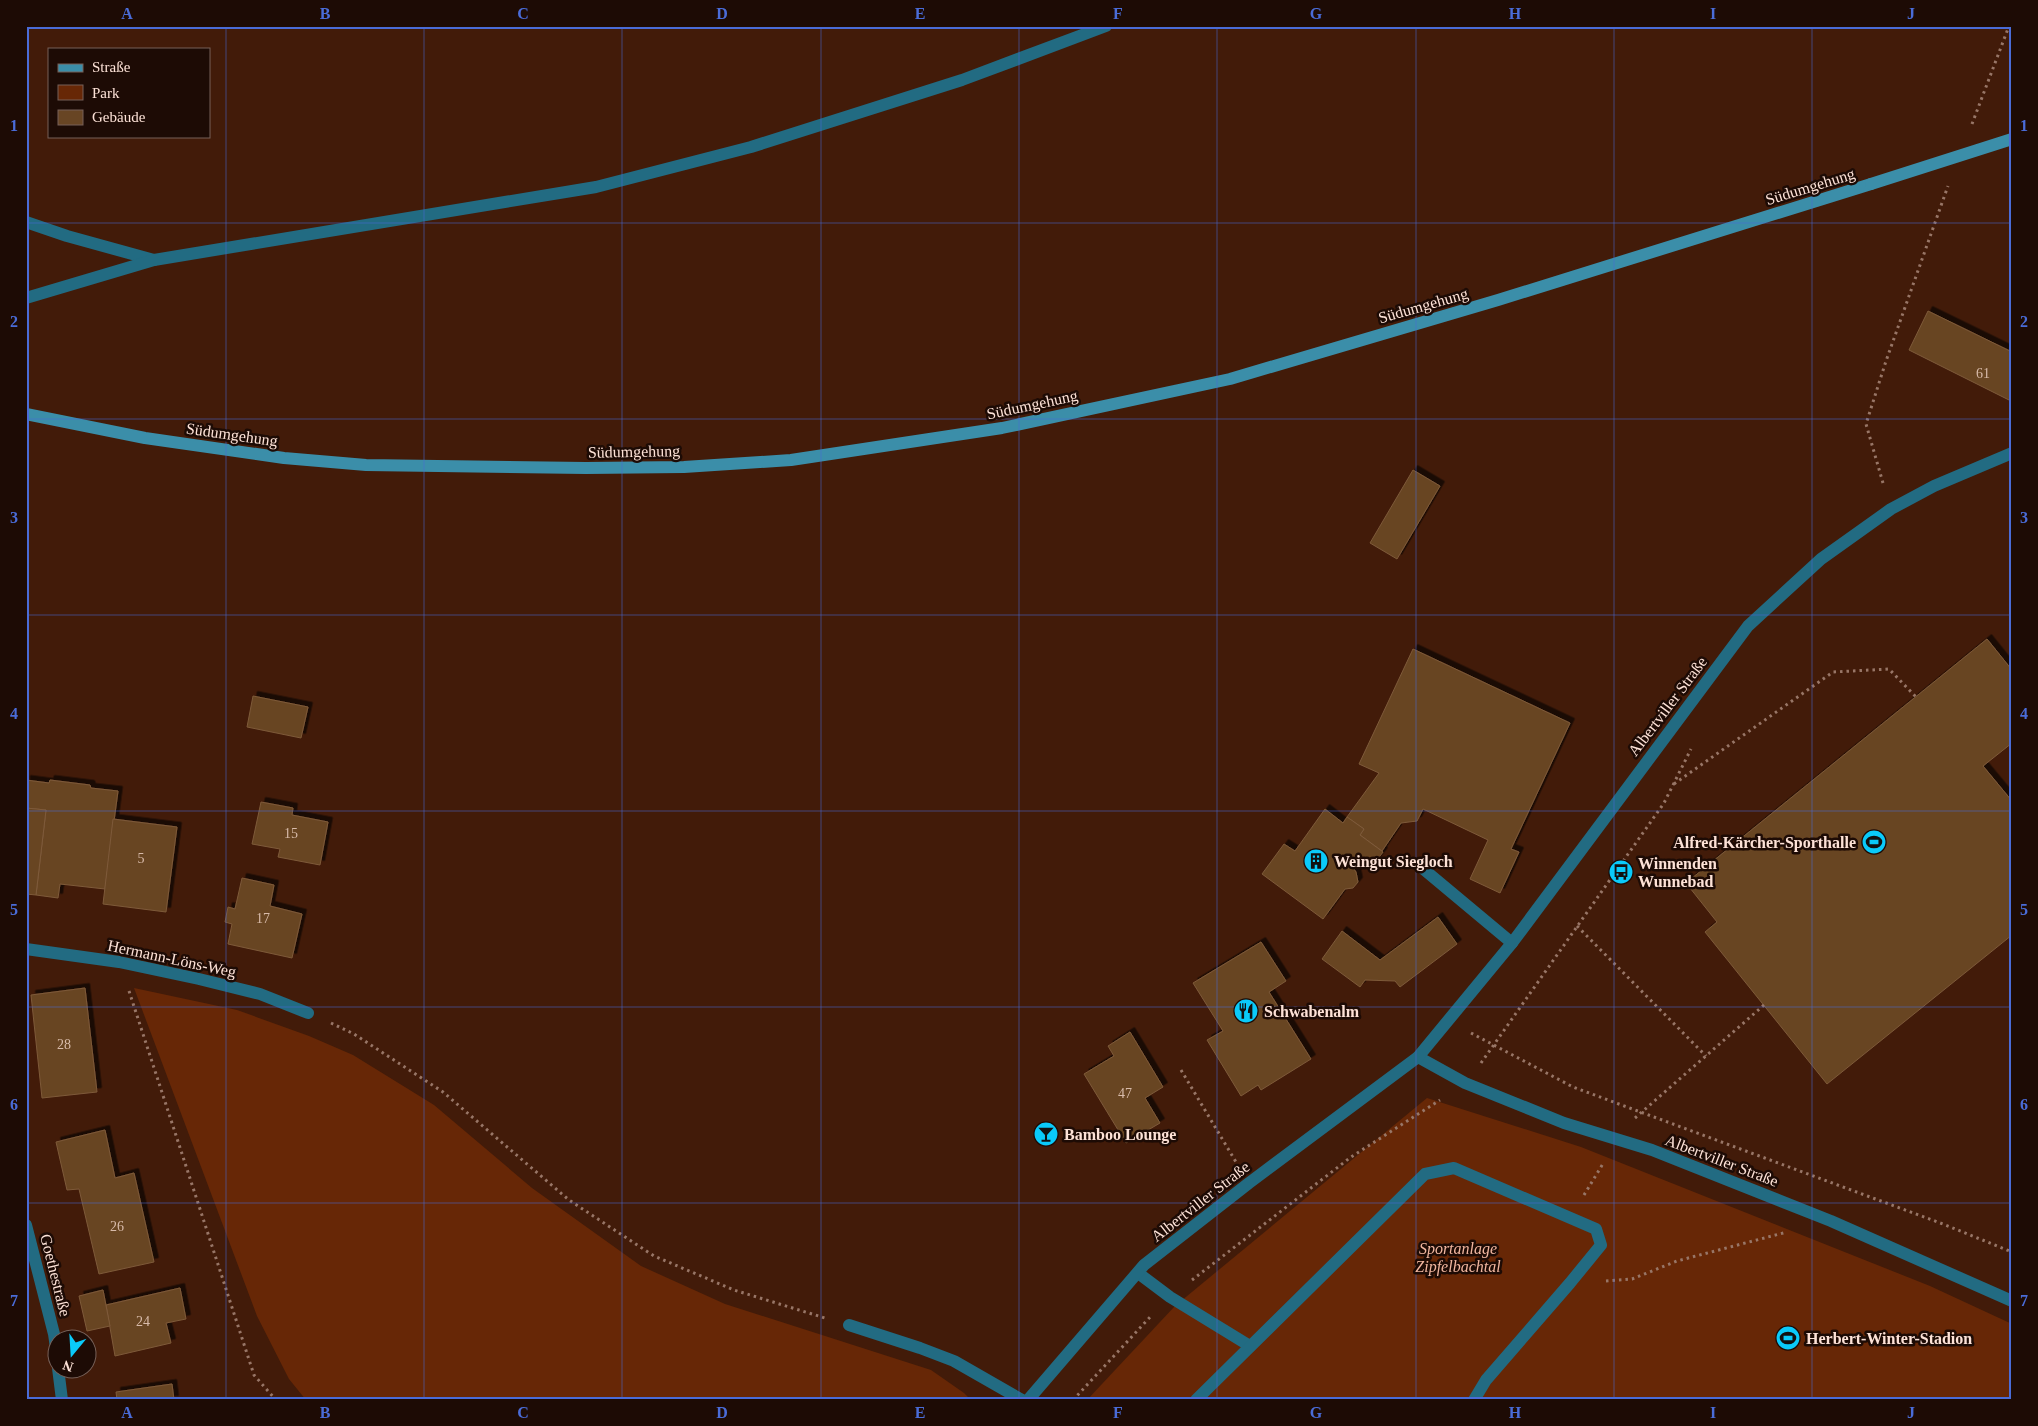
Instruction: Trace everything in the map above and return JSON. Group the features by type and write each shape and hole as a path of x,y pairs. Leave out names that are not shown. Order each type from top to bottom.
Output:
{"main road":[{"name":"Südumgehung","path":"26,414 145,438 284,458 366,465 664,467 791,460 1002,428 1230,379 1498,300 2012,139"}],"street":[{"path":"26,298 154,260 596,187 760,144 962,80 1106,26"},
{"path":"26,222 67,236 154,260"},
{"name":"Albertviller Straße","path":"1028,1400 1138,1272 1249,1183 1418,1057 1512,942 1748,626 1821,559 1890,509 1934,486 2012,453"},
{"path":"1421,866 1512,942"},
{"name":"Hermann-Löns-Weg","path":"26,949 119,962 260,994 308,1013"},
{"name":"Albertviller Straße","path":"1418,1057 1465,1083 1564,1123 1652,1150 1832,1221 2012,1301"},
{"path":"1196,1400 1425,1174 1454,1168 1596,1229 1601,1245 1570,1284 1486,1380 1474,1400"},
{"name":"Goethestraße","path":"26,1225 52,1328"},
{"path":"1138,1272 1170,1297 1250,1346"},
{"path":"849,1325 954,1361 1022,1400"},
{"path":"59,1378 62,1400"}],"path":[{"path":"1971,127 2009,26"},
{"path":"1890,509 1866,424 1886,361 1951,180"},
{"path":"1674,784 1832,672 1890,670 1916,697"},
{"path":"1694,743 1664,803 1493,1046 1573,1087 1943,1224 2012,1252"},
{"path":"1577,926 1706,1056"},
{"path":"119,962 254,1374 276,1400"},
{"path":"1570,1218 1618,1140 1640,1112 1764,1005"},
{"path":"308,1013 354,1034 443,1092 570,1200 654,1256 734,1290 849,1325"},
{"path":"1181,1070 1249,1183"},
{"path":"1073,1400 1170,1297 1351,1157 1465,1083"},
{"path":"1570,1284 1632,1280 1677,1261 1832,1221"}],"green space":[{"path":"134,988 237,1010 309,1036 353,1055 434,1105 532,1188 641,1266 725,1304 931,1370 971,1400 306,1400 289,1379 257,1316"},
{"name":"Sportanlage Zipfelbachtal","path":"1427,1098 1581,1147 1930,1286 2012,1324 2012,1400 1087,1400 1175,1306"}],"building":[{"path":"1928,311 2012,352 2012,394 2009,400 1909,350"},
{"path":"1413,470 1440,486 1397,559 1370,543"},
{"name":"Alfred-Kärcher-Sporthalle","path":"1987,639 2012,670 2012,743 1983,766 2012,801 2012,935 1827,1084 1705,932 1717,922 1686,883"},
{"path":"1413,649 1570,723 1511,849 1519,852 1500,893 1470,879 1488,840 1423,809 1417,821 1401,823 1382,851 1360,835 1364,829 1347,817 1379,773 1359,764"},
{"path":"253,696 308,707 301,738 247,727"},
{"path":"26,780 49,783 50,780 118,791 105,889 60,884 58,898 36,895 46,810 26,808"},
{"path":"261,802 293,808 292,815 328,822 320,865 278,857 280,849 252,844"},
{"path":"26,808 46,810 36,895 26,894"},
{"name":"Weingut Siegloch","path":"1325,809 1343,823 1347,817 1364,829 1360,835 1383,852 1374,864 1363,857 1354,869 1358,882 1353,888 1345,889 1323,919 1262,874 1284,844 1295,851"},
{"path":"113,819 177,827 166,912 103,904"},
{"path":"242,878 274,885 270,906 302,914 292,958 228,944 232,924 225,922 228,907 235,909"},
{"path":"1438,917 1457,944 1400,987 1395,981 1365,980 1360,987 1322,959 1342,931 1380,960"},
{"name":"Schwabenalm","path":"1261,942 1286,981 1269,992 1311,1059 1261,1090 1258,1085 1241,1096 1207,1040 1223,1031 1193,983"},
{"path":"85,988 97,1092 42,1098 31,995"},
{"path":"1130,1032 1163,1087 1145,1098 1160,1123 1126,1143 1084,1074 1114,1056 1108,1046"},
{"path":"105,1130 115,1178 134,1173 154,1262 99,1274 79,1189 67,1190 56,1142"},
{"path":"180,1288 186,1319 166,1323 171,1343 115,1356 106,1305"},
{"path":"103,1290 110,1326 98,1329 86,1328 79,1296"},
{"path":"172,1384 174,1400 117,1400 116,1392"}],"place":[{"name":"Alfred-Kärcher-Sporthalle","path":"1874,842"},
{"name":"Weingut Siegloch","path":"1316,861"},
{"name":"Winnenden Wunnebad","path":"1621,872"},
{"name":"Schwabenalm","path":"1246,1011"},
{"name":"Bamboo Lounge","path":"1046,1134"},
{"name":"Herbert-Winter-Stadion","path":"1788,1338"}]}
